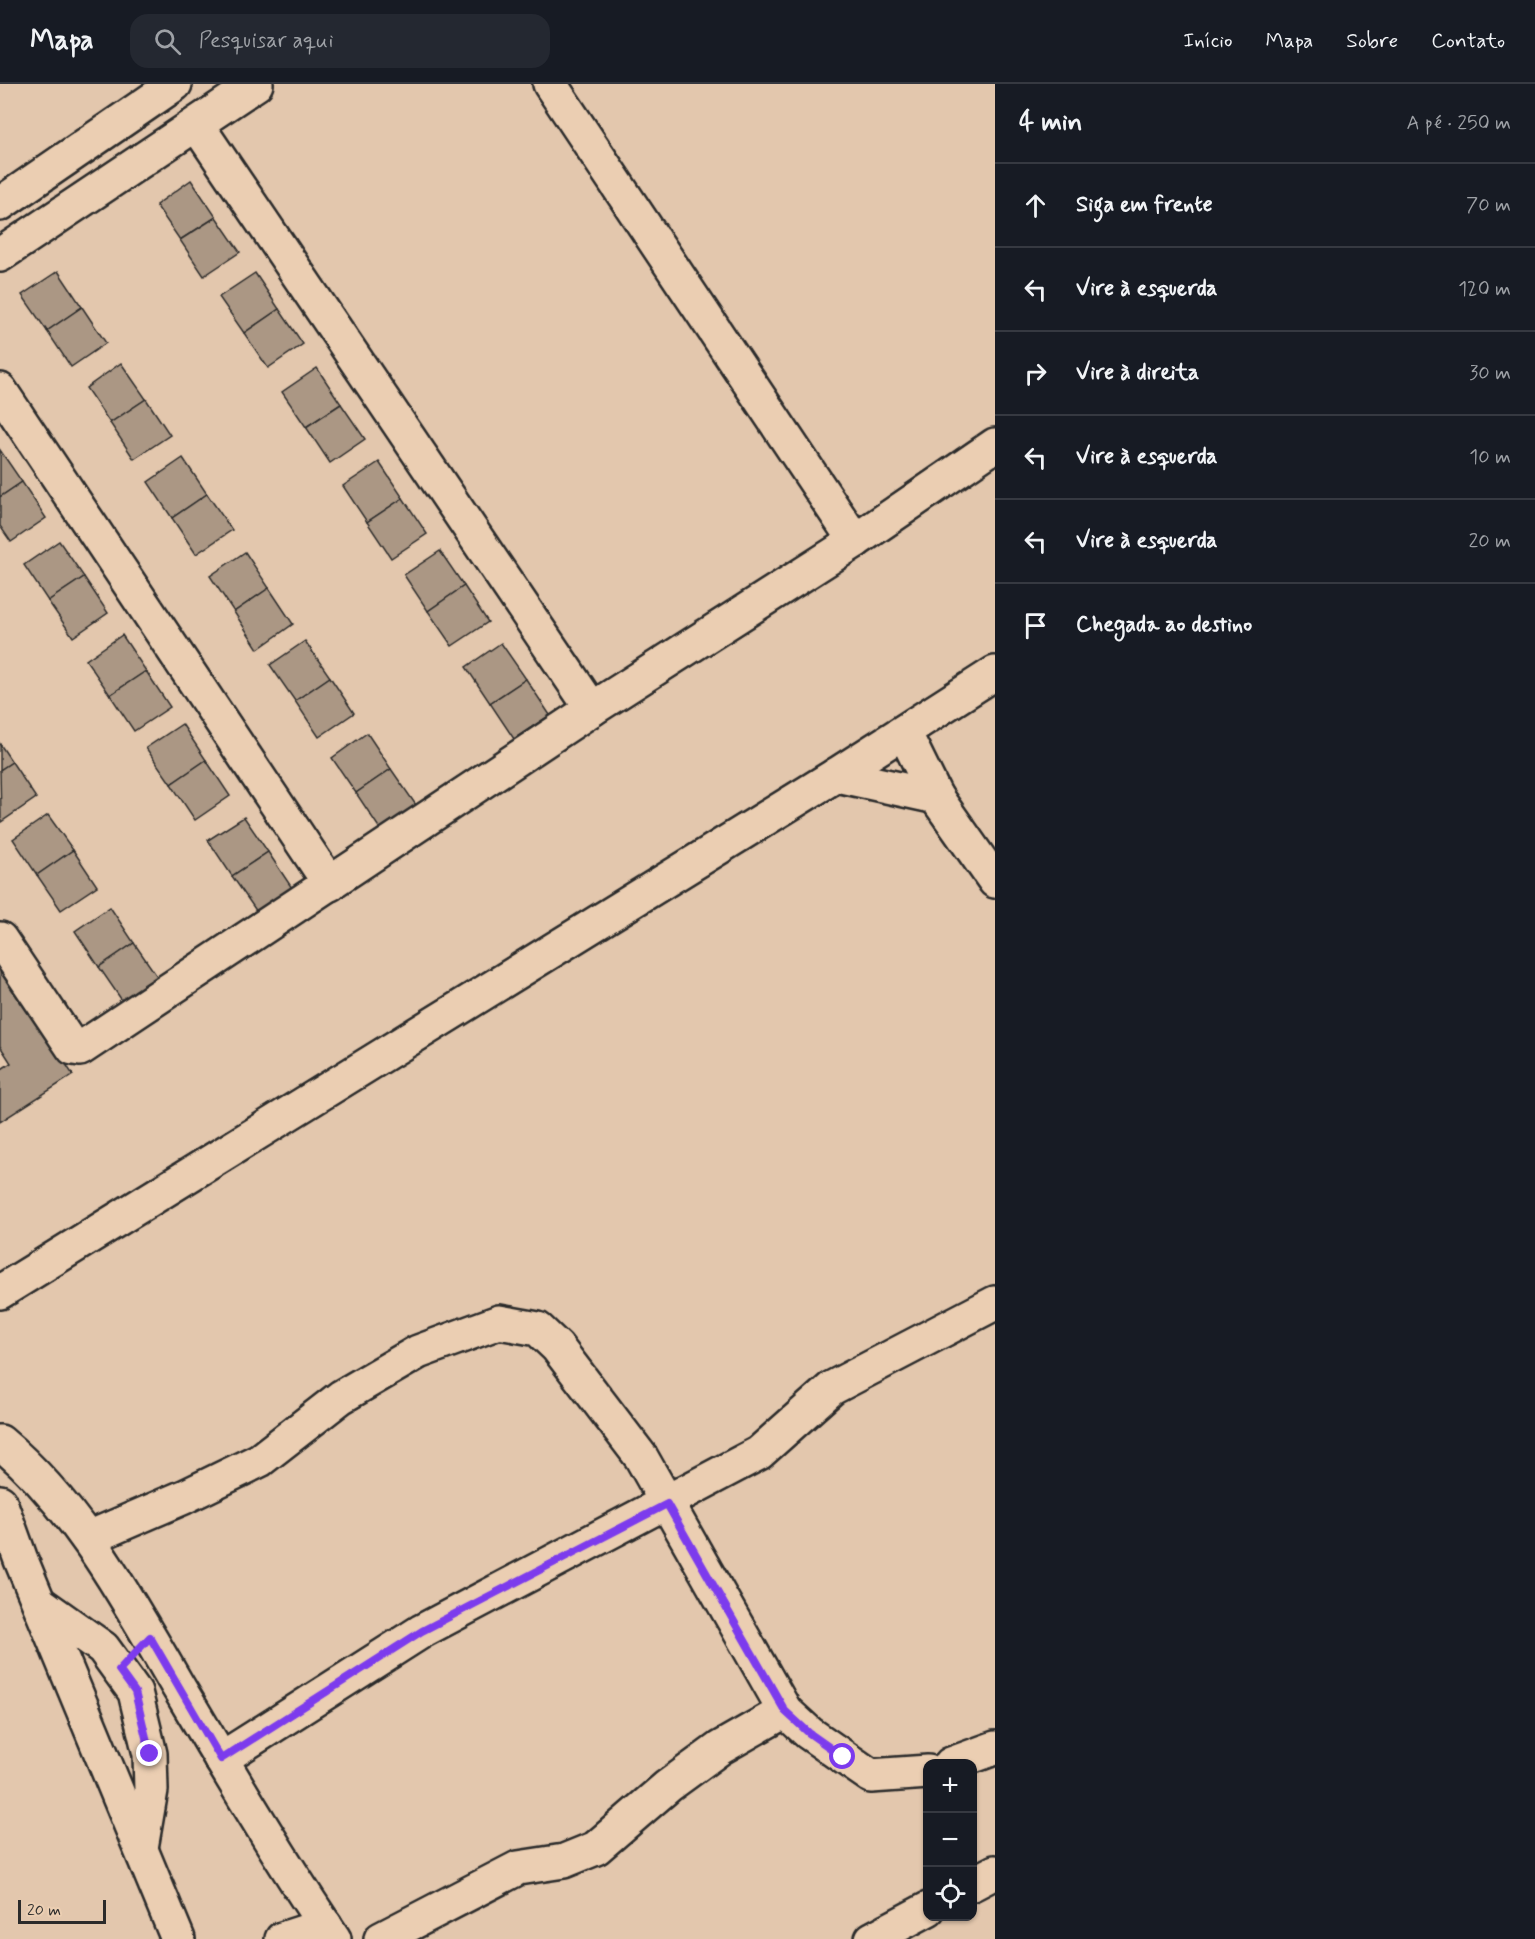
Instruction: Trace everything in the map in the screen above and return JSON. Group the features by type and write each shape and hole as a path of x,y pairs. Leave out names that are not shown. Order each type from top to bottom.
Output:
{"street":[{"path":"0,204 175,84"},
{"path":"0,255 256,84"},
{"path":"550,84 855,541"},
{"path":"197,125 592,709"},
{"path":"0,390 330,884"},
{"path":"0,939 74,1048 80,1049 592,709 855,541 995,445"},
{"path":"0,1292 836,775 995,673"},
{"path":"904,732 936,797 995,881"},
{"path":"836,775 936,797"},
{"path":"221,1759 422,1631 667,1504 759,1453 832,1388 995,1303"},
{"path":"89,1538 184,1497 260,1460 341,1397 418,1352 499,1322 538,1329 557,1347 641,1457 785,1711 809,1733 871,1776 923,1772"},
{"path":"0,1442 21,1459 89,1538 221,1759 330,1932 282,1939"},
{"path":"0,1502 10,1568 40,1604 103,1648 135,1692 150,1754 151,1790 141,1848"},
{"path":"40,1604 178,1939"},
{"path":"119,1670 150,1637"},
{"path":"381,1939 518,1868 564,1861 596,1848 668,1786 720,1748 785,1711"},
{"path":"965,1759 995,1748"},
{"path":"977,1881 995,1872"},
{"path":"872,1939 923,1911"}],"building":[{"path":"191,180 216,217 180,240 156,205"},
{"path":"216,217 240,252 204,276 180,240"},
{"path":"58,271 82,307 47,331 22,295"},
{"path":"255,273 279,309 244,333 219,297"},
{"path":"82,307 106,343 71,367 47,331"},
{"path":"279,309 303,344 268,368 244,333"},
{"path":"121,363 146,399 110,423 86,388"},
{"path":"317,368 341,404 306,427 282,392"},
{"path":"146,399 170,435 134,459 110,423"},
{"path":"341,404 365,439 330,463 306,427"},
{"path":"0,450 22,482 0,497"},
{"path":"183,458 207,494 172,518 148,482"},
{"path":"379,462 403,498 367,522 343,486"},
{"path":"22,482 46,518 11,542 0,526 0,497"},
{"path":"207,494 232,530 196,554 172,518"},
{"path":"403,498 427,534 391,558 367,522"},
{"path":"59,541 84,577 48,601 24,565"},
{"path":"440,551 464,586 428,611 404,575"},
{"path":"245,552 269,588 234,612 210,576"},
{"path":"84,577 108,613 73,637 48,601"},
{"path":"464,586 488,622 452,646 428,611"},
{"path":"269,588 293,624 258,649 234,612"},
{"path":"122,635 146,671 110,695 86,660"},
{"path":"305,641 330,677 295,701 270,665"},
{"path":"501,643 526,679 490,703 466,667"},
{"path":"146,671 170,707 134,731 110,695"},
{"path":"330,677 354,713 319,737 295,701"},
{"path":"526,679 550,715 514,739 490,703"},
{"path":"182,724 206,760 171,784 146,748"},
{"path":"367,733 391,769 356,793 332,758"},
{"path":"0,744 12,762 0,770"},
{"path":"206,760 230,796 195,820 171,784"},
{"path":"12,762 36,798 1,822 0,770"},
{"path":"391,769 416,805 380,829 356,793"},
{"path":"48,815 73,850 37,875 13,839"},
{"path":"244,817 268,852 232,876 208,840"},
{"path":"73,850 97,886 61,910 37,875"},
{"path":"268,852 292,888 257,912 232,876"},
{"path":"110,907 134,943 99,967 75,931"},
{"path":"134,943 159,979 123,1002 99,967"},
{"path":"0,963 73,1075 0,1122 0,1070 11,1063 0,1046"}],"route":[{"path":"150,1754 135,1692 119,1670 150,1637 221,1759 422,1631 667,1504 785,1711 809,1733 843,1757"}]}
